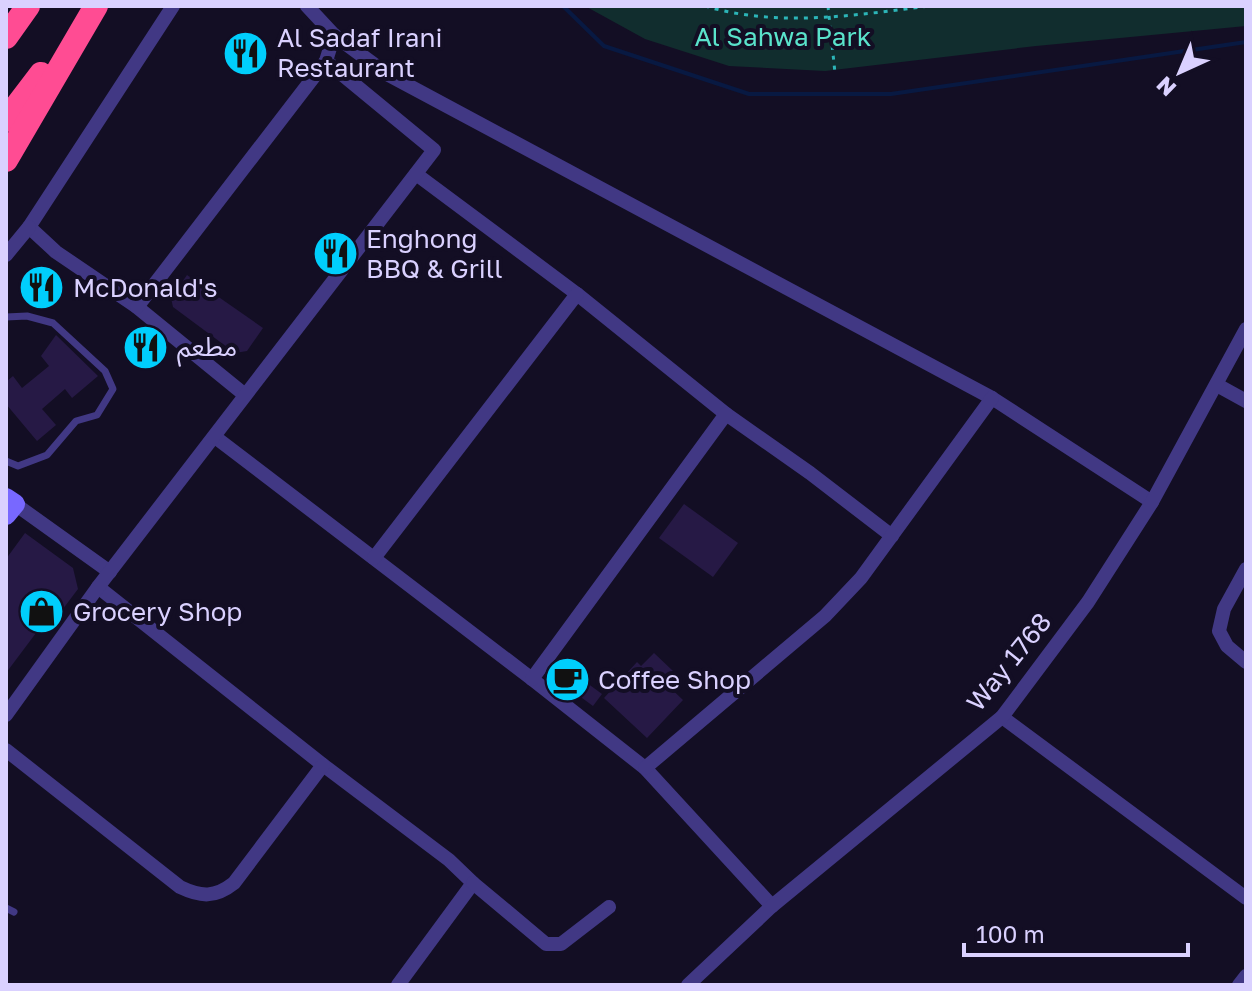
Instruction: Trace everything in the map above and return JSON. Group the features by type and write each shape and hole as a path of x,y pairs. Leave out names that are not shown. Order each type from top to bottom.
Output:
{"highway":[{"path":"6,120 95,6"},
{"path":"6,160 95,6"},
{"path":"6,37 27,7"}],"street":[{"path":"6,255 29,227 173,6"},
{"path":"307,6 334,35 387,74 992,398 1152,502"},
{"path":"6,23 27,7"},
{"path":"137,307 326,61 334,35"},
{"path":"6,715 98,587 434,150 326,61"},
{"path":"416,174 577,294 726,414 892,536"},
{"path":"29,227 56,252 137,307 245,395"},
{"path":"374,558 577,294"},
{"name":"Way 1768","path":"688,985 772,906 1002,717 1088,602 1152,502 1246,329"},
{"path":"1217,385 1246,401"},
{"path":"645,768 825,616 861,578 992,398"},
{"path":"532,679 726,414"},
{"path":"215,437 645,768 772,906"},
{"path":"9,506 110,572"},
{"path":"1246,569 1224,609 1219,631 1227,646 1246,662"},
{"path":"98,587 449,860 546,944 561,944 609,907"},
{"path":"1002,717 1246,898"},
{"path":"6,750 180,887 206,897 234,883 323,765"},
{"path":"398,985 473,883"},
{"path":"1239,985 1246,976"}],"lane":[{"path":"6,317 27,316 53,323 105,371 113,389 97,415 76,421 47,455 18,466 6,461"}],"path":[{"path":"705,6 732,14 799,19 930,6"},
{"path":"828,6 835,73"}],"green space":[{"name":"Al Sahwa Park","path":"585,6 1246,6 1246,26 1036,46 825,71 729,66 645,39"}],"building":[{"path":"187,275 263,328 247,351 235,353 173,307 171,298"},
{"path":"56,335 98,376 72,398 65,389 42,409 56,425 37,441 6,404 6,382 13,376 22,388 49,366 41,356"},
{"path":"684,504 738,543 713,577 659,538"},
{"path":"25,533 73,568 78,589 47,630 42,625 6,673 6,559"},
{"path":"654,653 673,671 663,681 683,700 647,738 604,698 637,662 641,666"},
{"path":"568,669 602,694 593,706 559,681"}],"waterway":[{"path":"563,6 604,46 749,94 891,94 1246,42"}],"place":[{"name":"Al Sadaf Irani Restaurant","path":"246,53"},
{"name":"Enghong BBQ & Grill","path":"335,254"},
{"name":"McDonald's","path":"42,288"},
{"name":"مطعم","path":"146,347"},
{"name":"Grocery Shop","path":"42,612"},
{"name":"Coffee Shop","path":"567,680"}]}
